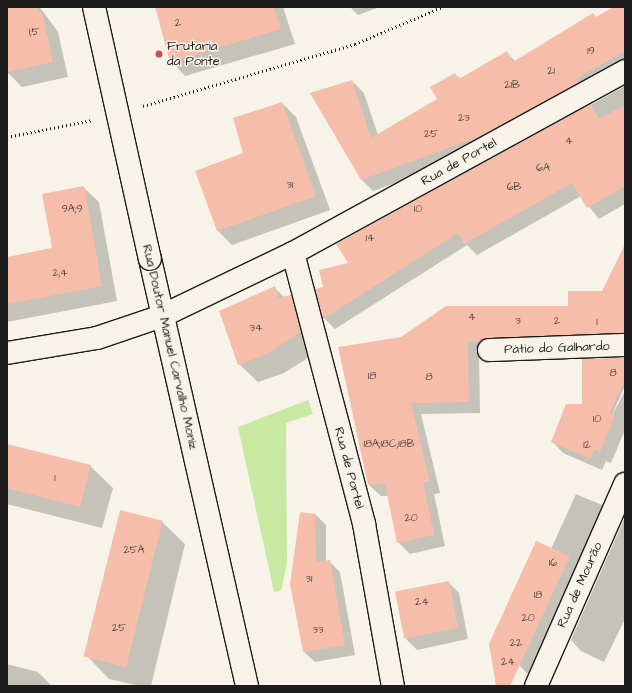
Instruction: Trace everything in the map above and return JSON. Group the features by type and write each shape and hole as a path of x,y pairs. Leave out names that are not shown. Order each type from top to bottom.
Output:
{"street":[{"name":"Rua Doutor Manuel Carvalho Moniz","path":"94,7 162,316 247,686"},
{"name":"Rua de Portel","path":"7,353 97,338 162,316 293,253 625,71"},
{"name":"Rua de Portel","path":"293,253 364,524 393,686"},
{"name":"Pátio do Galhardo","path":"489,350 625,345"},
{"name":"Rua de Mourão","path":"536,686 625,484"}],"path":[{"path":"152,104 355,44 442,7"},
{"path":"7,136 74,124"}],"green space":[{"path":"308,400 313,414 286,423 287,563 281,591 274,592 238,427"}],"building":[{"path":"7,7 37,7 43,16 53,62 7,72"},
{"path":"155,7 274,7 281,29 170,62"},
{"path":"613,7 625,7 625,51 576,79 578,83 476,138 361,180 310,93 352,80 371,138 437,99 430,87 455,73 459,79 507,51 513,62 593,13 596,17"},
{"path":"282,102 316,196 217,231 195,171 243,153 233,118"},
{"path":"590,104 599,119 625,105 625,186 587,208 572,183 464,244 458,233 323,319 315,289 323,287 319,270 348,263 336,244"},
{"path":"84,186 102,286 7,304 7,257 52,248 42,194"},
{"path":"625,244 625,333 489,338 480,342 468,342 469,402 411,403 430,482 423,482 434,535 397,543 385,484 368,485 338,347 401,337 446,306 568,306 568,291 602,291"},
{"path":"275,286 278,298 291,295 301,332 265,355 238,365 219,311"},
{"path":"625,358 625,378 610,413 615,415 600,452 594,450 591,459 551,442 566,404 582,404 582,359"},
{"path":"7,444 91,465 80,507 7,488"},
{"path":"120,510 163,521 126,667 83,657"},
{"path":"300,512 315,514 316,562 330,560 345,645 303,652 290,584"},
{"path":"536,541 570,556 510,686 496,686 489,644"},
{"path":"449,581 458,628 404,639 395,591"}],"place":[{"name":"Frutaria da Ponte","path":"159,54"}]}
